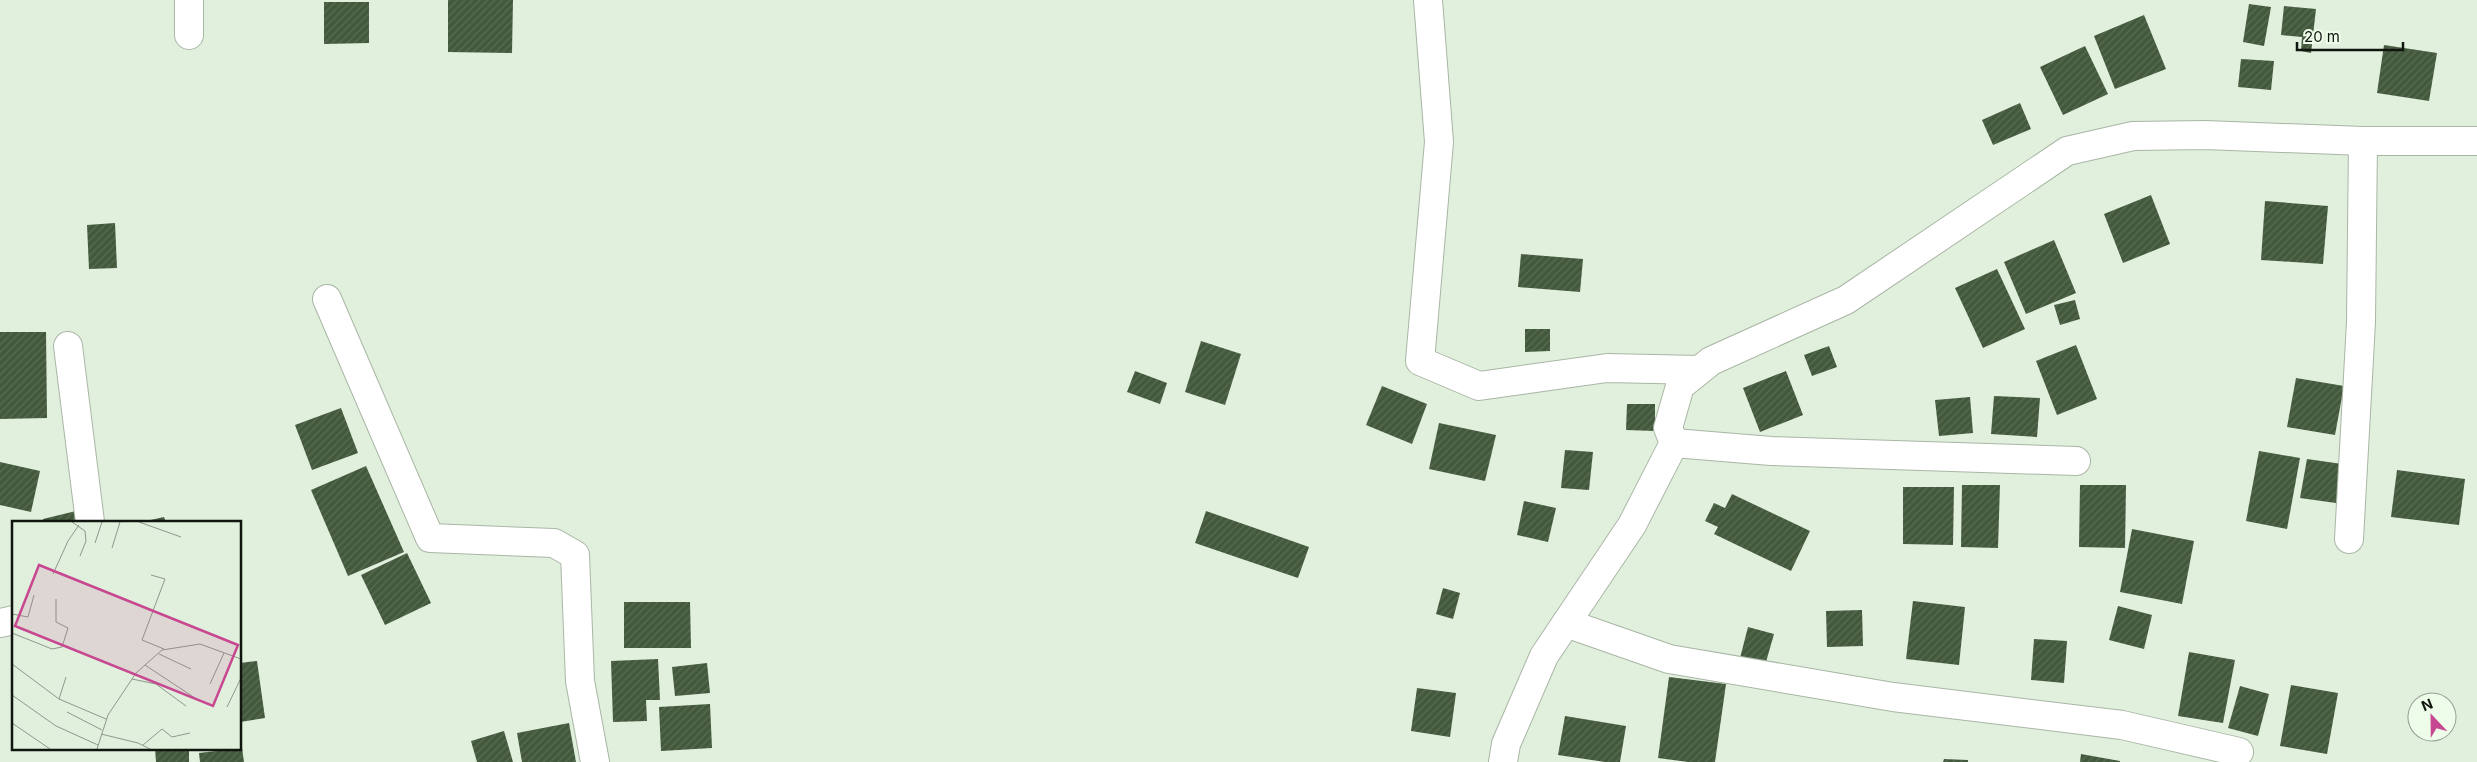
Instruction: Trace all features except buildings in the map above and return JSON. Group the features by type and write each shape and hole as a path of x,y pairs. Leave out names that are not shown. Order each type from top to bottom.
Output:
{"street":[{"path":"188,0 189,35"},
{"path":"1428,0 1440,142 1420,361 1479,386 1607,368 1700,370"},
{"path":"1503,762 1506,744 1544,656 1632,525 1674,443 1668,428 1680,386 1712,361 1846,300 2067,151 2133,136 2205,135 2363,141 2477,141"},
{"path":"2349,539 2361,322 2363,141"},
{"path":"327,299 430,538 554,543 575,555 580,681 595,762"},
{"path":"68,346 90,521"},
{"path":"1674,443 1771,451 2076,461"},
{"path":"1566,623 1669,659 1893,697 2122,725 2238,752"}]}
